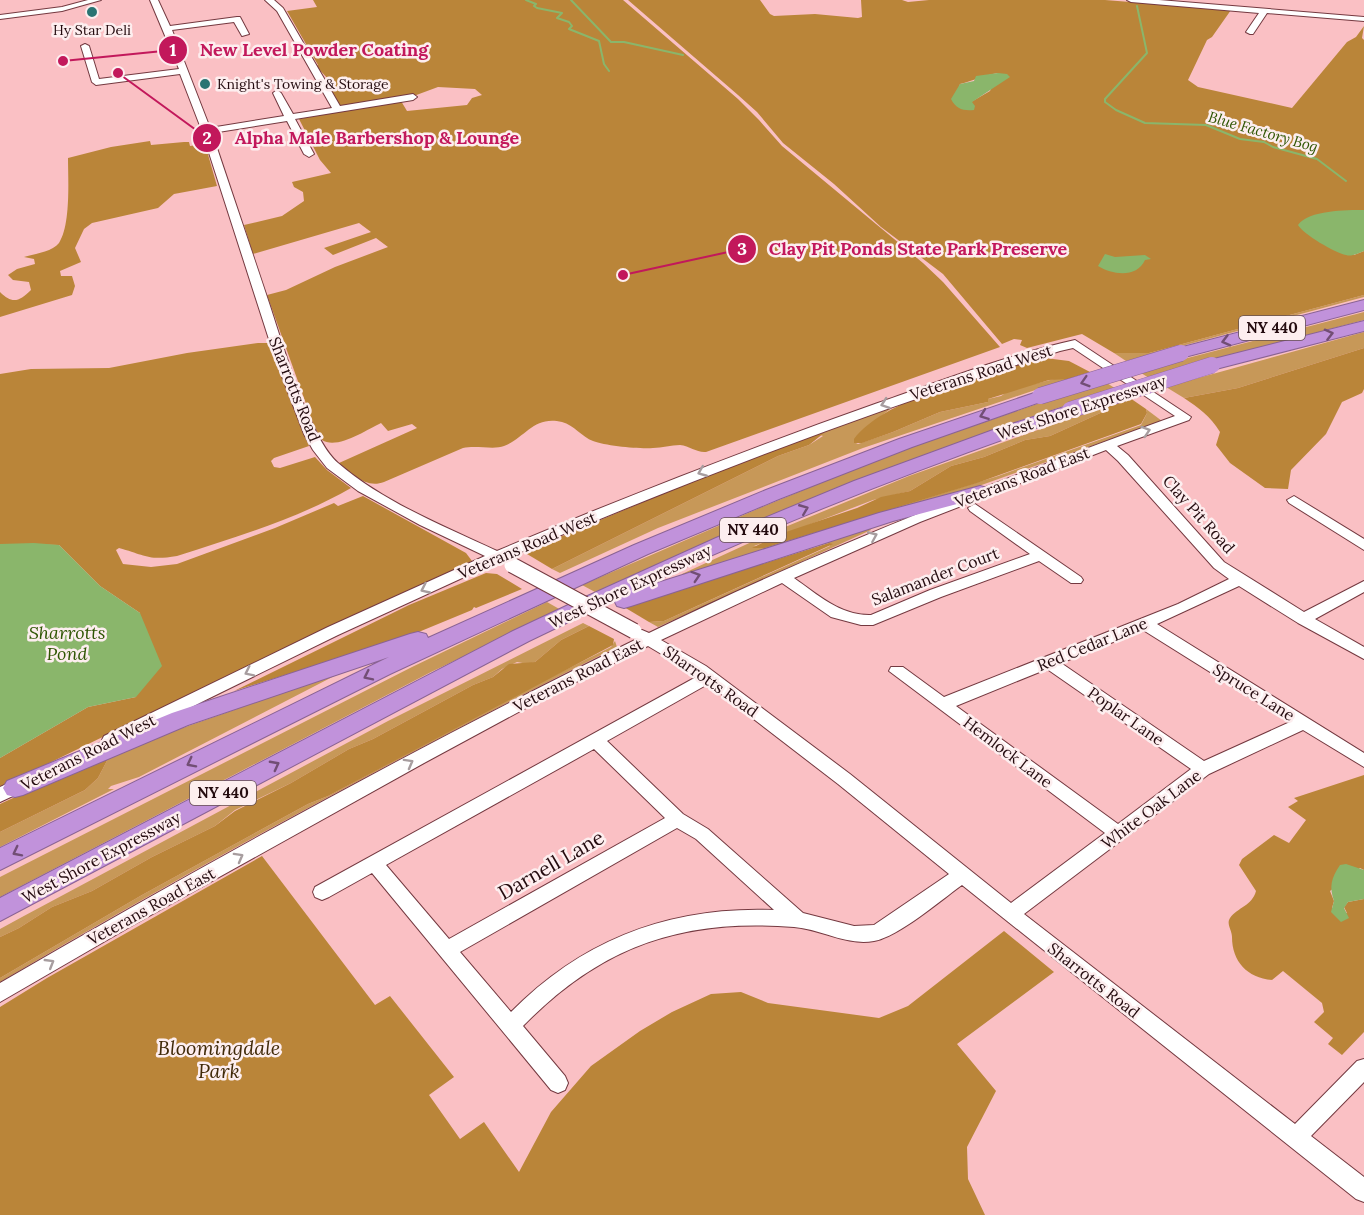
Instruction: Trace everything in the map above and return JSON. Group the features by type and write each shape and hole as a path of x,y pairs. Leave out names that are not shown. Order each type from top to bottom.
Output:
{"highway":[{"name":"West Shore Expressway","path":"0,860 309,704 486,620 669,538 832,471 1040,396 1181,353 1364,305"},
{"name":"West Shore Expressway","path":"0,910 563,616 753,530 912,466 1070,410 1212,365 1364,326"},
{"path":"447,676 585,615 653,590 886,518 978,500"},
{"path":"8,792 170,722 416,639 594,564 669,538"}],"street":[{"path":"0,16 64,8 97,0"},
{"name":"Sharrotts Road","path":"154,0 170,28 182,71 207,130 280,358 310,434 332,465 363,488 434,527 505,561 641,635 709,677 844,779 1010,914 1364,1191"},
{"path":"269,0 280,10 338,110"},
{"path":"1131,0 1364,19"},
{"path":"1252,9 1260,0"},
{"path":"1250,32 1265,10"},
{"path":"170,28 237,19 245,34"},
{"path":"85,46 96,82 182,71"},
{"path":"278,93 309,154"},
{"path":"207,130 413,97"},
{"name":"Veterans Road West","path":"8,792 350,623 505,561 671,484 802,434 955,380 1075,344"},
{"name":"Veterans Road East","path":"0,993 117,925 534,697 641,635 782,576 978,500 1107,445 1185,417 1075,344"},
{"name":"Clay Pit Road","path":"1107,445 1123,458 1159,497 1198,544 1239,580 1364,654"},
{"name":"Salamander Court","path":"978,500 1041,555 1076,580"},
{"path":"1294,500 1364,545"},
{"name":"Salamander Court","path":"782,576 838,613 853,621 864,621 873,620 957,584 1041,555"},
{"name":"Red Cedar Lane","path":"944,704 1182,608 1239,580"},
{"path":"1303,619 1364,586"},
{"name":"Spruce Lane","path":"1144,623 1364,761"},
{"name":"Poplar Lane","path":"1049,662 1203,770"},
{"name":"Hemlock Lane","path":"897,671 1119,834"},
{"path":"322,892 709,677"},
{"name":"White Oak Lane","path":"1010,914 1203,770 1304,723"},
{"path":"594,739 677,819 702,834 797,919"},
{"name":"Darnell Lane","path":"446,951 677,819"},
{"path":"374,864 558,1083"},
{"path":"510,1026 548,988 577,966 609,948 639,936 703,919 752,916 797,919 854,934 875,933 887,928 962,875"},
{"path":"1296,1137 1364,1068"}],"shaded area":[{"path":"1364,295 1364,297 1126,361 1114,353 1149,353"},
{"path":"1364,312 1364,320 1149,378 1138,371"},
{"path":"1364,332 1364,348 1238,388 1184,398 1166,387"},
{"path":"1058,378 1068,379 863,448 658,528 560,573 552,569 778,456 809,445 823,436 817,434 893,407 863,430 854,442 858,444 940,412 988,402 988,399 1001,396 1010,390"},
{"path":"1104,381 1116,389 1021,420 857,481 595,592 582,585 889,455"},
{"path":"1105,406 1107,410 1050,436 1025,440 984,457 951,466 910,491 873,500 754,546 765,548 998,476 1141,425 1147,413 1146,409 1162,421 976,487 682,574 773,532 909,476"},
{"path":"869,527 871,530 658,627 649,622 664,621 830,546 829,543 804,549"},
{"path":"547,602 561,610 431,672 0,897 0,877 412,667"},
{"path":"583,623 589,626 561,640 535,662 528,664 517,662 502,669 493,677 473,685 373,739 349,749 291,783 235,810 215,826 152,857 92,891 52,907 0,937 0,929 22,917 388,721"},
{"path":"615,641 617,647 306,809 0,982 0,978 142,895 308,804 328,796 519,693 611,647"},
{"path":"342,672 139,777 111,786 108,789 114,789 0,847 0,832 85,790 98,778 111,753"}],"green space":[{"path":"313,0 623,0 738,99 782,146 923,263 943,282 1000,347 706,452 680,445 647,448 599,443 562,422 552,421 537,424 504,446 463,448 384,482 371,484 365,482 339,463 417,428 412,424 388,431 381,423 343,441 335,443 322,440 314,426 267,295 286,290 335,267 388,247 376,238 333,255 324,248 371,232 359,223 253,254 244,225 282,216 304,201 303,192 294,187 292,182 331,173 320,160 299,119 401,101 407,111 467,105 472,98 482,95 475,89 438,87 411,97 340,106 331,91 330,81 316,66 318,65 287,11 317,7"},
{"path":"628,0 760,0 774,16 815,14 858,18 862,17 861,0 908,2 1105,0 1231,10 1212,37 1207,40 1188,80 1198,87 1292,108 1347,42 1356,37 1364,26 1362,38 1364,40 1364,210 1317,215 1354,255 1364,251 1364,295 1149,353 1114,353 1082,334 1027,348 1020,345 1022,340 1014,339 1002,344 943,274 881,227 834,184 783,143 757,112","holes":["998,73 990,91 971,102 958,90 960,84"]},
{"path":"150,141 151,145 184,142 189,142 190,146 205,144 217,186 174,194 158,208 92,223 84,229 75,248 81,262 60,271 61,276 72,276 75,286 72,295 0,317 0,292 16,300 31,290 29,282 13,280 8,275 17,269 35,264 34,259 24,257 52,249 63,235 68,202 68,158 111,147"},
{"path":"270,343 274,346 309,446 274,458 271,461 274,467 280,468 315,457 327,470 351,488 288,518 177,556 153,558 119,548 116,550 123,564 151,567 177,564 275,528 334,503 338,506 363,496 466,553 472,561 0,787 0,758 88,707 136,697 140,613 100,586 59,545 0,544 0,374 31,369 109,368 187,353"},
{"path":"1364,348 1364,389 1362,393 1342,402 1326,434 1291,470 1288,489 1265,488 1230,463 1216,445 1220,432 1216,426 1204,413 1184,398 1238,388"},
{"path":"1045,358 1069,361 1090,372 1068,379 1049,380 988,399 988,402 940,412 893,432 862,443 854,443 854,439 868,425 907,402 953,384"},
{"path":"1130,398 1146,409 1147,413 1141,424 977,483 765,548 752,548 780,534 857,508 881,497 910,491 951,466 984,457 1025,440 1050,436 1107,410 1105,406"},
{"path":"824,433 809,445 778,456 552,569 527,554 529,550 686,484"},
{"path":"829,543 833,544 664,621 649,622 624,607"},
{"path":"486,573 497,574 522,589 474,607 472,610 409,636 234,691 409,605"},
{"path":"589,626 614,639 613,645 328,796 308,804 142,895 0,978 0,937 52,907 92,891 152,857 215,826 235,811 291,783 349,749 493,677 509,664 535,662 561,640"},
{"path":"111,753 98,778 85,790 0,832 0,804"},
{"path":"1364,775 1364,870 1360,868 1330,891 1334,901 1332,908 1347,913 1344,907 1348,902 1364,899 1364,1032 1342,1055 1328,1044 1333,1038 1314,1022 1324,1012 1322,1003 1283,971 1272,980 1263,979 1248,972 1235,954 1229,923 1233,914 1251,900 1256,891 1239,865 1242,859 1274,835 1289,843 1306,820 1288,807 1298,801 1294,798"},
{"name":"Bloomingdale Park","path":"262,856 375,1005 390,996 454,1077 429,1095 460,1139 484,1122 519,1172 551,1112 591,1066 640,1031 672,1012 711,994 741,992 768,1003 879,1018 908,1006 1004,931 1054,972 957,1044 996,1091 967,1147 968,1179 985,1215 0,1215 0,1007"}],"water":[{"path":"1007,74 1010,77 972,102 975,106 974,110 960,109 951,99 960,84 974,81 976,76"},
{"path":"1364,210 1364,251 1353,255 1341,254 1327,247 1312,238 1298,225 1310,216 1338,211"},
{"path":"1105,254 1115,257 1145,255 1151,259 1145,260 1136,270 1117,273 1098,266"},
{"name":"Sharrotts Pond","path":"0,544 59,545 100,586 140,613 162,666 136,697 88,707 0,758"},
{"path":"1346,864 1364,870 1364,899 1348,902 1344,908 1349,918 1341,922 1331,912 1334,901 1331,887 1340,865"}],"waterway":[{"path":"526,0 536,4 534,6 537,8 562,13 557,18 569,22 572,26 569,29 599,41 604,64 609,71"},
{"path":"571,0 611,42 624,42 683,55"},
{"name":"Blue Factory Bog","path":"1137,6 1147,53 1105,99 1105,102 1116,110 1145,123 1206,125 1240,139 1264,142 1273,147 1317,159 1346,181"}],"place":[{"name":"Hy Star Deli","path":"92,12"},
{"name":"New Level Powder Coating","path":"63,61"},
{"name":"Alpha Male Barbershop & Lounge","path":"118,73"},
{"name":"Knight's Towing & Storage","path":"205,84"},
{"name":"Clay Pit Ponds State Park Preserve","path":"623,275"}]}
